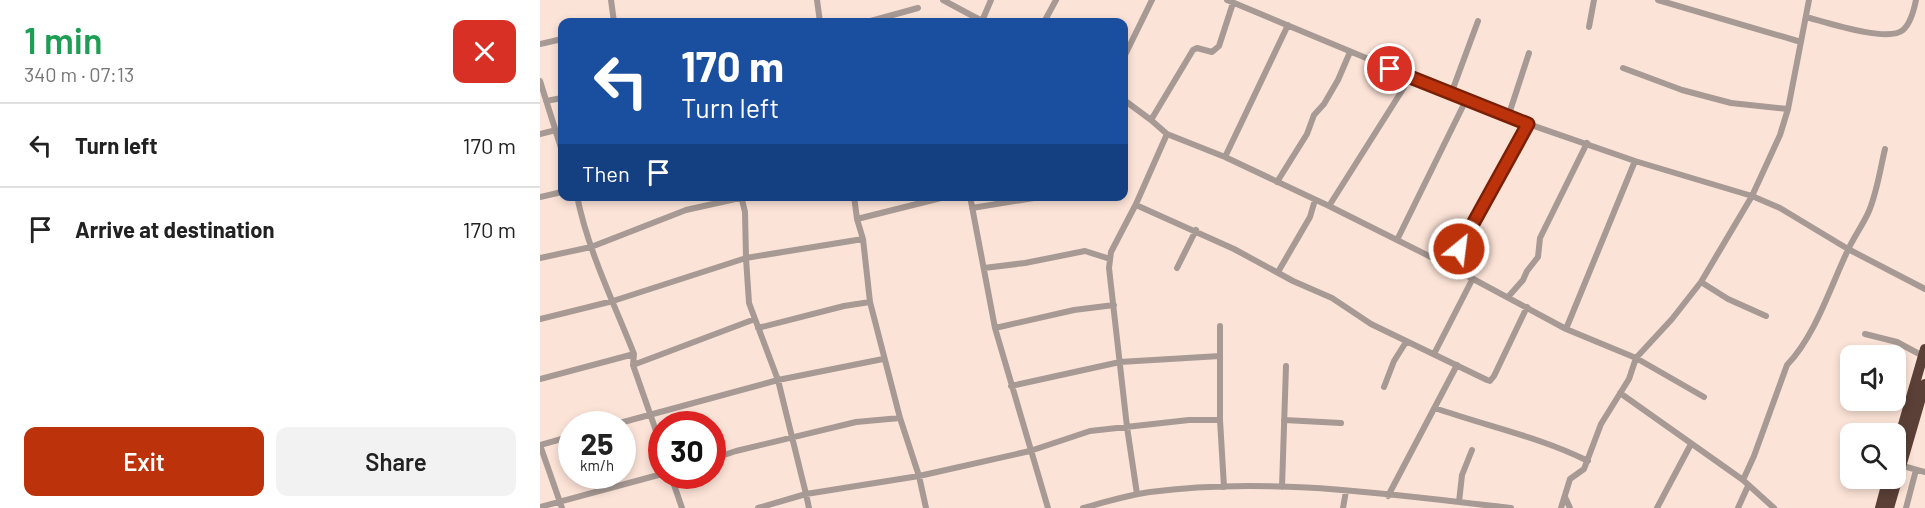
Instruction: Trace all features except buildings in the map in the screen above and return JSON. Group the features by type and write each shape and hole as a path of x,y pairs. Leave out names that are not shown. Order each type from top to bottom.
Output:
{"highway":[{"path":"1904,423 1924,352"},
{"path":"1906,443 1925,384"},
{"path":"1880,508 1885,489"},
{"path":"1889,508 1893,489"}],"street":[{"path":"611,0 613,18"},
{"path":"818,0 820,18"},
{"path":"943,0 975,18"},
{"path":"984,18 991,0"},
{"path":"1046,18 1056,0"},
{"path":"1128,49 1152,0"},
{"path":"1589,27 1594,0"},
{"path":"1658,0 1801,42"},
{"path":"1561,508 1570,479 1584,469 1601,424 1629,379 1636,358 1672,319 1701,282 1752,196 1780,135 1788,109 1809,0"},
{"path":"1806,17 1874,33 1896,34 1904,30 1916,0"},
{"path":"1151,120 1192,50 1197,48 1212,52 1219,46 1230,1 1508,117 1635,161 1752,196 1780,208 1848,249 1925,289"},
{"path":"882,18 918,8"},
{"path":"1451,94 1478,21"},
{"path":"1225,157 1288,25"},
{"path":"540,44 558,40"},
{"path":"1277,182 1307,134 1314,115 1324,104 1338,80 1350,52"},
{"path":"1508,117 1529,53"},
{"path":"1623,68 1682,90 1731,103 1788,109"},
{"path":"1329,206 1410,78"},
{"path":"540,81 558,137"},
{"path":"546,101 558,99"},
{"path":"1397,240 1466,100"},
{"path":"1128,104 1167,135 1225,157 1329,206 1566,329 1636,358 1704,397"},
{"path":"1449,267 1528,124"},
{"path":"540,134 556,130"},
{"path":"1137,494 1109,268 1111,252 1136,205 1167,135"},
{"path":"1508,297 1538,257 1540,238 1587,143"},
{"path":"1743,480 1787,365 1797,355 1807,338 1848,249 1869,212 1884,149"},
{"path":"1566,329 1635,161"},
{"path":"540,198 558,193"},
{"path":"1278,272 1310,217 1315,200"},
{"path":"578,201 591,247 634,354 633,364 650,411"},
{"path":"540,258 591,247 686,210 725,201"},
{"path":"743,201 749,303 778,380 809,508"},
{"path":"855,201 863,239 870,302 883,359 919,476 926,508"},
{"path":"857,219 929,201"},
{"path":"971,201 995,328 1048,508"},
{"path":"972,208 1015,201"},
{"path":"1136,205 1196,230 1293,281 1332,298 1371,324 1487,380 1492,379 1527,307"},
{"path":"1177,268 1196,230"},
{"path":"540,319 614,301 746,258 863,239"},
{"path":"984,268 1084,251 1110,260"},
{"path":"1434,354 1472,280"},
{"path":"1701,282 1728,299 1766,316"},
{"path":"758,328 835,308 870,302"},
{"path":"995,328 1074,310 1114,305"},
{"path":"633,364 755,319"},
{"path":"1220,326 1220,420 1224,487"},
{"path":"1865,334 1924,352"},
{"path":"1384,387 1394,361 1406,342"},
{"path":"540,380 634,354"},
{"path":"1011,386 1120,362 1220,356"},
{"path":"666,411 778,380 883,359"},
{"path":"1388,495 1457,365"},
{"path":"1282,487 1286,366"},
{"path":"1620,393 1743,480 1774,508"},
{"path":"1435,408 1542,441 1588,461"},
{"path":"726,454 856,422 900,418"},
{"path":"758,508 806,494 919,476 1030,451 1090,431 1189,420 1220,420"},
{"path":"1284,420 1341,423"},
{"path":"558,440 540,445 561,505"},
{"path":"1657,508 1691,444"},
{"path":"1456,504 1462,475 1472,450"},
{"path":"1906,467 1925,472"},
{"path":"1906,508 1916,470"},
{"path":"540,507 561,505 648,478"},
{"path":"1738,508 1748,486"},
{"path":"1083,508 1109,505 1137,494 1224,487 1282,487 1346,491 1511,508"},
{"path":"675,489 682,508"},
{"path":"1343,508 1346,491"},
{"path":"1564,496 1570,508"}],"route":[{"path":"1390,69 1528,124 1459,249"}]}
